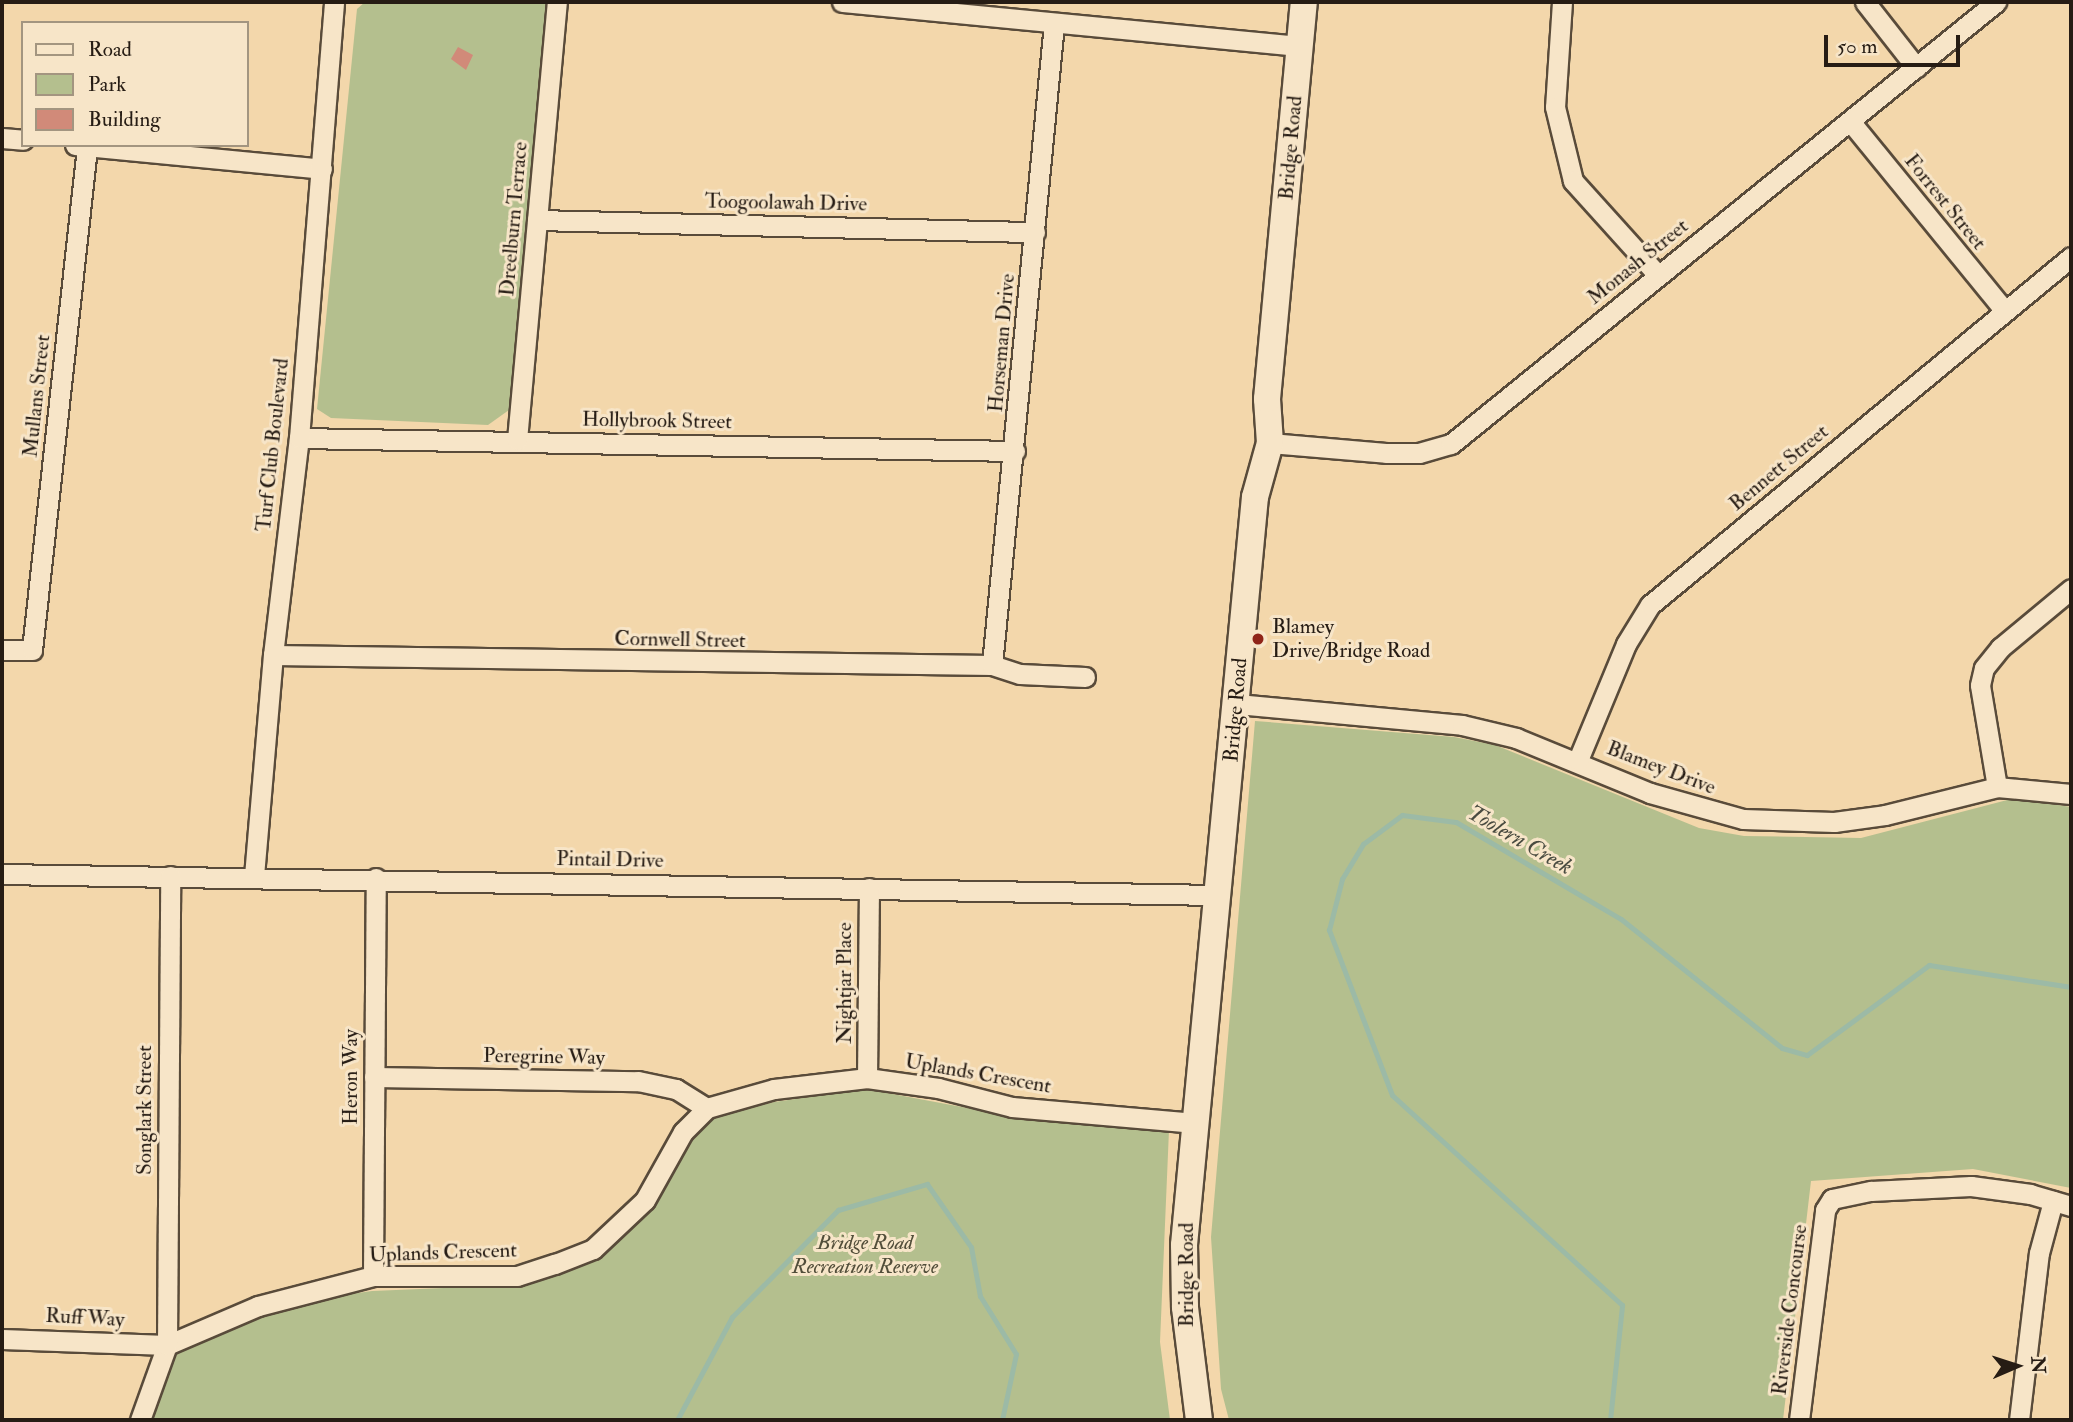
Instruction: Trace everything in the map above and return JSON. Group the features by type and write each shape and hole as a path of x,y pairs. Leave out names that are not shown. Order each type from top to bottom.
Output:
{"street":[{"name":"Dreelburn Terrace","path":"517,440 557,2"},
{"path":"842,2 1300,46"},
{"name":"Bridge Road","path":"1199,1420 1191,1376 1184,1270 1195,1123 1255,496 1270,443 1266,400 1304,2"},
{"path":"1562,2 1555,107 1573,181 1658,275"},
{"path":"1865,2 1916,67"},
{"name":"Monash Street","path":"1270,443 1386,453 1419,453 1451,444 1996,2"},
{"name":"Turf Club Boulevard","path":"254,876 273,656 299,438 337,7"},
{"name":"Horseman Drive","path":"992,665 1015,451 1054,23"},
{"name":"Forrest Street","path":"1850,121 2005,311"},
{"path":"2,138 21,140"},
{"name":"Mullans Street","path":"2,650 33,650 81,147"},
{"path":"91,147 322,169"},
{"name":"Toogoolawah Drive","path":"537,220 1035,232"},
{"name":"Bennett Street","path":"1578,760 1626,644 1650,605 2071,257"},
{"name":"Hollybrook Street","path":"299,438 1015,451"},
{"path":"1997,787 1980,685 1984,668 2000,648 2071,589"},
{"name":"Cornwell Street","path":"273,656 992,665 1020,674 1085,677"},
{"name":"Blamey Drive","path":"1237,704 1462,725 1578,760 1699,809 1786,824 1885,815 1997,787 2071,794"},
{"name":"Pintail Drive","path":"2,874 376,878 1218,895"},
{"name":"Songlark Street","path":"167,1345 170,876"},
{"name":"Heron Way","path":"373,1276 376,878"},
{"name":"Nightjar Place","path":"867,1078 869,888"},
{"name":"Peregrine Way","path":"374,1077 638,1081 676,1089 707,1108"},
{"name":"Uplands Crescent","path":"167,1345 258,1306 373,1276 517,1276 593,1249 645,1200 683,1132 707,1108 774,1089 867,1078 938,1088 1012,1107 1195,1123"},
{"name":"Riverside Concourse","path":"1799,1420 1825,1210 1832,1199 1871,1191 1971,1186 2062,1204"},
{"path":"2019,1420 2039,1253 2062,1204"},
{"name":"Ruff Way","path":"2,1339 167,1345"},
{"path":"140,1420 167,1345"}],"green space":[{"path":"365,2 548,3 509,410 488,425 331,418 317,409 357,9"},
{"path":"1255,721 1454,737 1495,745 1699,828 1744,836 1861,838 2015,798 2071,807 2071,1188 1973,1169 1811,1181 1783,1420 1229,1420 1221,1389 1211,1237"},
{"name":"Bridge Road Recreation Reserve","path":"866,1089 1010,1116 1169,1130 1160,1342 1170,1420 151,1420 173,1353 261,1315 322,1298 372,1291 516,1285 562,1272 601,1256 655,1204 694,1135 711,1118 774,1102"}],"building":[{"path":"458,47 473,55 466,70 451,59"}],"waterway":[{"name":"Toolern Creek","path":"1610,1420 1622,1305 1392,1095 1329,930 1342,879 1363,844 1402,815 1456,822 1621,919 1782,1048 1807,1055 1929,965 2071,987"},
{"name":"Toolern Creek","path":"677,1420 732,1317 838,1210 927,1184 971,1247 980,1296 1016,1354 1002,1420"}],"place":[{"name":"Blamey Drive/Bridge Road","path":"1258,639"}]}
